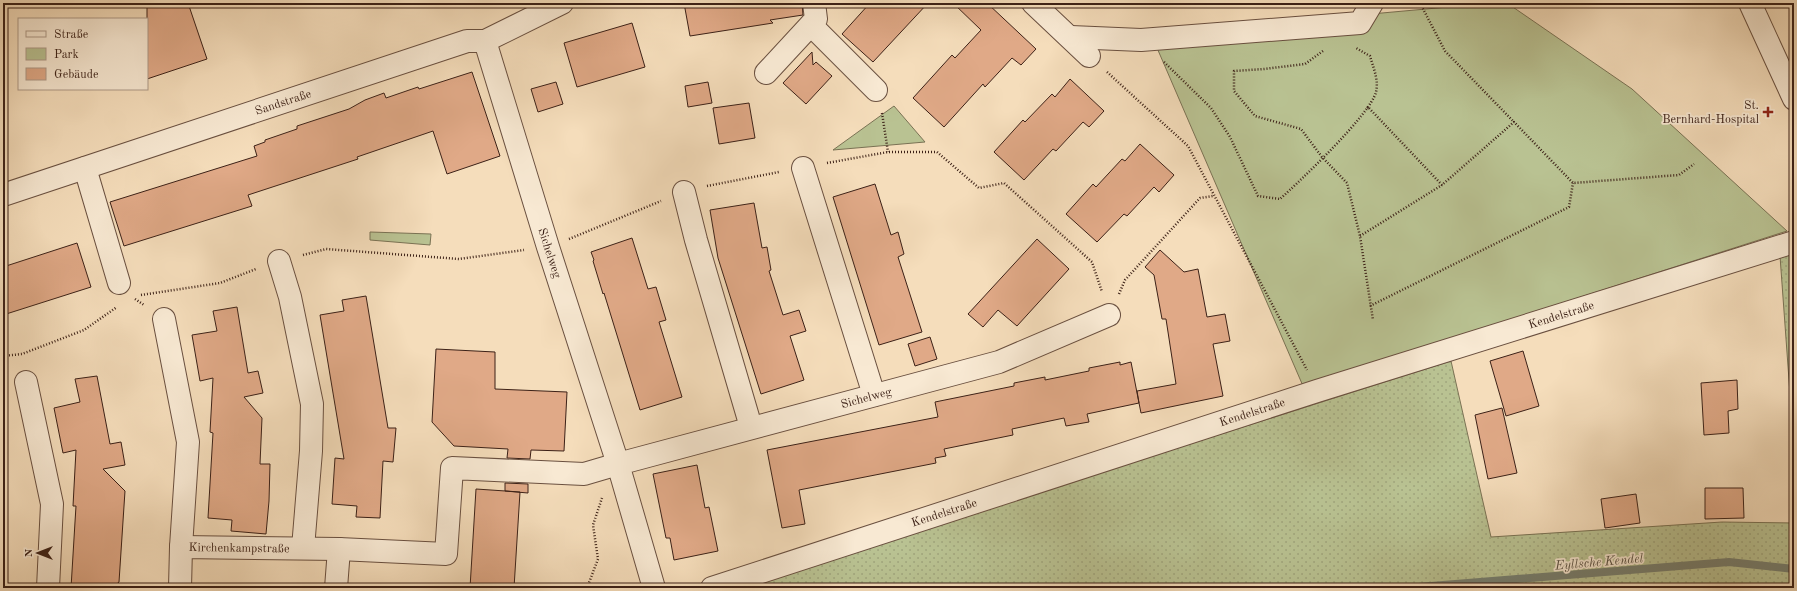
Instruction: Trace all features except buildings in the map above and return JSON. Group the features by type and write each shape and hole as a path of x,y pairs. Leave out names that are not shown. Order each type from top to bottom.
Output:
{"street":[{"name":"Sandstraße","path":"3,195 467,41 485,41 560,3"},
{"path":"766,73 816,19 814,3"},
{"path":"1033,3 1071,37 1089,56"},
{"path":"1071,37 1141,40 1360,22 1372,3"},
{"path":"1750,3 1794,99"},
{"path":"810,25 876,90"},
{"name":"Sichelweg","path":"485,41 548,247 618,464"},
{"path":"85,168 119,284"},
{"path":"803,168 874,395"},
{"path":"684,192 696,240 751,427"},
{"name":"Kendelstraße","path":"718,586 1317,391 1794,242"},
{"path":"279,261 290,296 312,404 311,451 303,548"},
{"name":"Sichelweg","path":"475,469 584,474 751,427 999,362 1109,315"},
{"path":"164,319 188,442 181,547"},
{"path":"26,382 52,504 48,588"},
{"path":"618,464 654,588"},
{"name":"Kirchenkampstraße","path":"180,588 181,547 303,548 446,554 452,468 475,469"},
{"path":"336,588 339,549"}],"path":[{"path":"1420,3 1445,52 1573,183"},
{"path":"1141,40 1211,108 1230,137 1258,196 1280,199 1330,150 1368,107 1376,92 1376,75 1370,56 1353,47"},
{"path":"1328,50 1321,52 1305,64 1234,71 1234,91 1255,116 1301,129 1322,157 1347,183 1360,236 1372,320"},
{"path":"1089,56 1188,146 1317,391"},
{"path":"876,90 880,94 888,152"},
{"path":"1368,107 1442,185"},
{"path":"1360,236 1442,185 1514,122"},
{"path":"548,247 684,192 888,152 936,152 979,188 1004,183 1092,262 1109,315"},
{"path":"1573,183 1680,174 1694,164"},
{"path":"1370,306 1569,207 1573,183"},
{"path":"1109,315 1125,280 1200,198 1213,196"},
{"path":"119,284 131,296 164,319"},
{"path":"587,588 598,559 592,524 605,487 598,470"}],"green space":[{"path":"1492,3 1507,3 1632,89 1787,231 1303,386 1151,34"},
{"path":"894,106 925,142 833,150"},
{"path":"370,232 431,234 430,245 370,240"},
{"path":"1794,252 1794,449 1780,256"},
{"path":"1451,361 1491,537 1722,522 1794,523 1794,588 735,588"}],"waterway":[{"name":"Eyllsche Kendel","path":"1406,588 1729,562 1794,569"}],"place":[{"name":"St. Bernhard-Hospital","path":"1768,112"}]}
